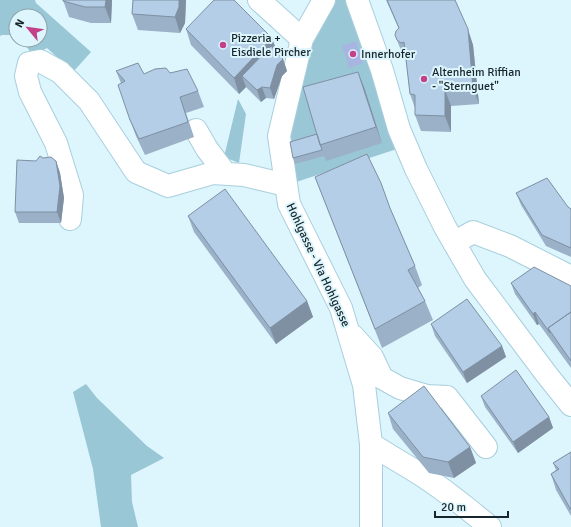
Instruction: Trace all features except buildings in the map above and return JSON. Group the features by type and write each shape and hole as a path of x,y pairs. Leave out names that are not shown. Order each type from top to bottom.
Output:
{"lane":[{"path":"259,0 302,39"},
{"name":"Hohlgasse - Via Hohlgasse","path":"324,0 302,39 279,136 289,204 341,308 364,385 371,444 371,527"},
{"path":"357,0 382,70 402,135 416,169 445,227 475,279 571,405"},
{"path":"70,219 72,194 56,143 30,92 26,76 29,63 40,61 60,72 88,101 136,172 168,186 213,173 244,175 286,185"},
{"path":"196,130 207,150 225,174"},
{"path":"454,243 473,232 510,246 571,277"},
{"path":"348,330 372,356 382,378 400,388 427,396 447,397 486,447"},
{"path":"371,444 391,458 425,477 490,527"}],"shaded area":[{"path":"0,0 35,0 42,8 8,8 8,35 0,36"},
{"path":"324,0 357,0 406,146 293,183 282,118"},
{"path":"48,14 91,52 73,72 47,48"},
{"path":"356,41 363,63 349,68 342,46"},
{"path":"28,48 47,48 33,56"},
{"path":"238,99 246,114 239,163 224,157"},
{"path":"86,384 97,398 147,446 164,458 131,475 132,502 138,527 101,527 93,469 73,392"}],"place":[{"name":"Pizzeria + Eisdiele Pircher","path":"223,45"},
{"name":"Innerhofer","path":"353,54"},
{"name":"Altenheim Riffian - \"Sternguet\"","path":"424,79"}]}
